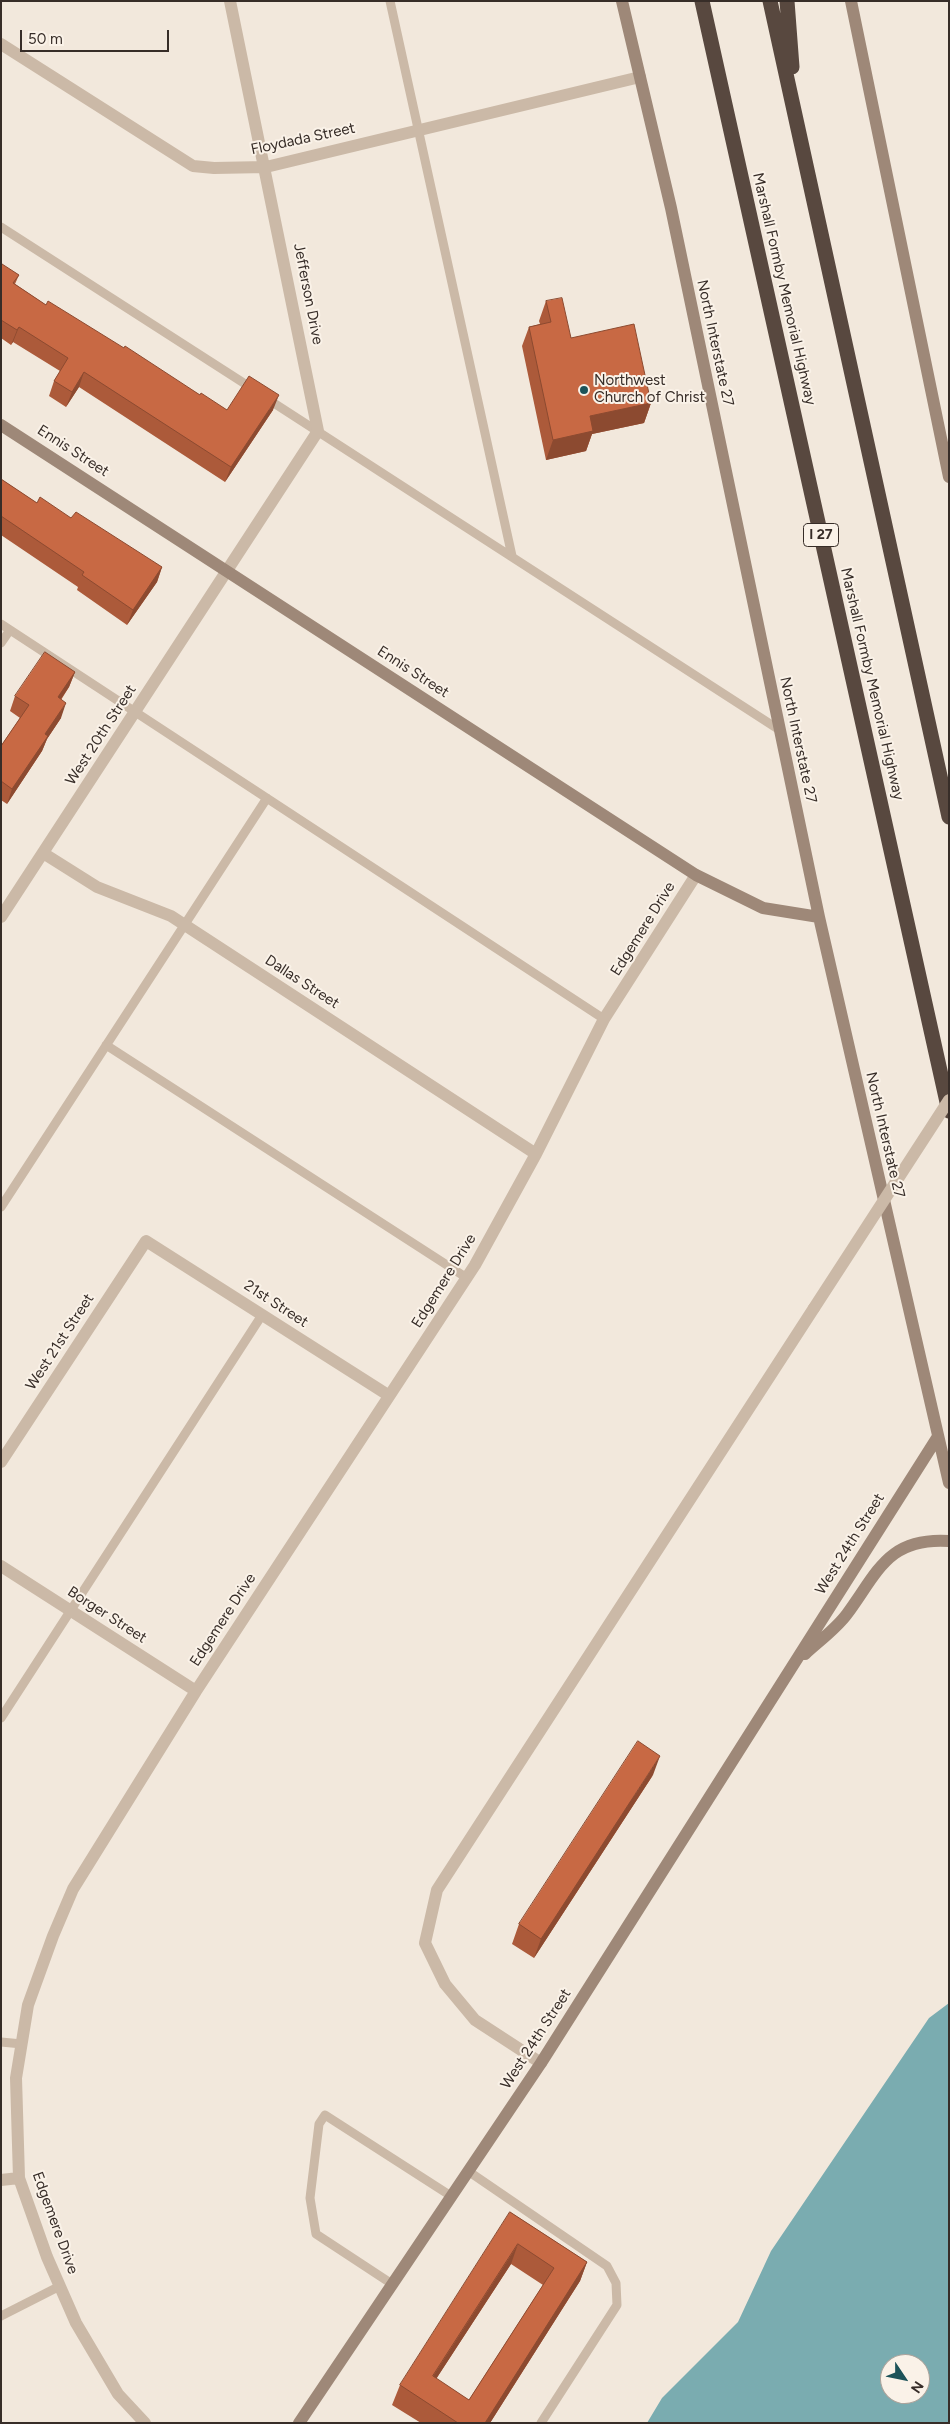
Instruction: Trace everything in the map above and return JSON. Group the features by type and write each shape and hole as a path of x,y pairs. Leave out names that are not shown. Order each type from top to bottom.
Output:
{"highway":[{"name":"Marshall Formby Memorial Highway","path":"702,1 949,1111"},
{"path":"770,1 949,817"},
{"path":"787,1 797,128"}],"main road":[{"name":"North Interstate 27","path":"622,1 671,208 778,728 819,917 937,1438 949,1483"},
{"path":"851,1 949,477"},
{"name":"Ennis Street","path":"1,425 696,875 763,908 819,917"},
{"name":"West 24th Street","path":"299,2423 541,2063 937,1438"},
{"name":"West 24th Street","path":"791,1668 845,1616 880,1567 897,1551 920,1541 949,1541"}],"street":[{"name":"Jefferson Drive","path":"229,2 266,167 318,432"},
{"name":"Floydada Street","path":"1,44 193,166 214,168 266,167 640,77"},
{"path":"228,571 318,432"},
{"name":"West 20th Street","path":"1,917 228,571"},
{"name":"Dallas Street","path":"43,852 97,887 172,916 536,1154"},
{"name":"Edgemere Drive","path":"145,2423 118,2394 76,2323 18,2178 16,2078 28,2006 53,1936 73,1888 196,1691 388,1395 467,1278 536,1154 604,1019 696,875"},
{"path":"541,2063 475,2020 445,1984 425,1943 436,1890 949,1100"},
{"name":"21st Street","path":"146,1240 388,1395"},
{"name":"West 21st Street","path":"1,1462 146,1240"},
{"name":"Borger Street","path":"1,1566 196,1691"},
{"path":"1,2180 18,2178"}],"lane":[{"path":"390,1 512,556"},
{"path":"1,227 778,728"},
{"path":"1,624 604,1019"},
{"path":"1,643 10,630"},
{"path":"1,1207 267,798"},
{"path":"106,1045 467,1278"},
{"path":"1,1718 262,1315"},
{"path":"1,2042 22,2044"},
{"path":"392,2284 316,2234 310,2198 319,2124 324,2115 451,2196"},
{"path":"468,2171 607,2266 616,2283 617,2305 541,2423"},
{"path":"1,2316 60,2286"}],"water":[{"path":"949,2003 949,2423 647,2423 662,2398 738,2322 771,2251 929,2018"}],"building":[{"path":"2,264 19,275 13,283 46,305 48,301 124,348 125,346 200,395 201,393 227,410 249,376 279,395 231,467 84,372 72,392 54,381 68,358 19,327 17,330 1,320"},
{"name":"Northwest Church of Christ","path":"562,298 571,338 634,324 651,403 590,416 593,431 553,440 529,327 551,322 546,301"},
{"path":"1,479 37,503 40,497 71,518 76,512 162,567 133,610 82,575 84,572 1,516"},
{"path":"45,652 75,672 58,697 66,703 45,734 48,736 12,789 1,781 1,746 29,705 15,696"},
{"path":"638,1741 660,1756 541,1939 519,1924"},
{"path":"510,2212 587,2262 485,2423 458,2423 400,2385","holes":["518,2244 554,2268 469,2400 433,2376"]}],"place":[{"name":"Northwest Church of Christ","path":"584,390"}]}
